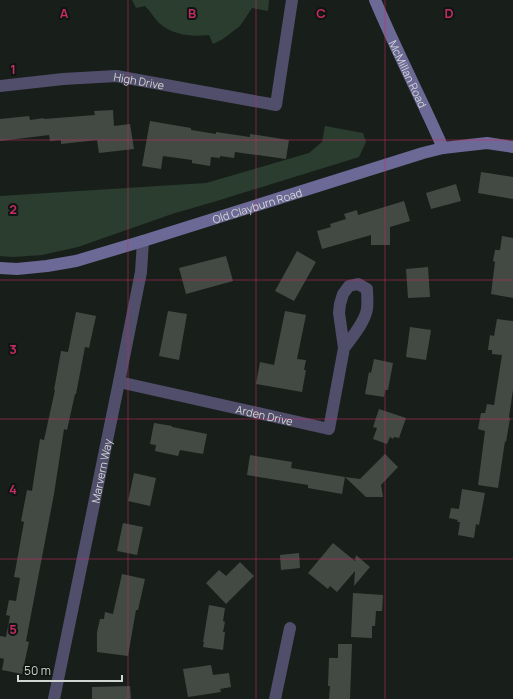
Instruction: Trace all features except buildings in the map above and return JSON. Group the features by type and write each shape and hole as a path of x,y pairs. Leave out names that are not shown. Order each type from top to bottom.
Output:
{"main road":[{"name":"McMillan Road","path":"375,0 388,32 414,84 442,148"},
{"name":"Old Clayburn Road","path":"0,268 17,269 76,261 442,148 487,143 513,147"}],"street":[{"name":"High Drive","path":"0,86 63,79 116,76 276,105 292,0"},
{"name":"Marvern Way","path":"54,699 141,272 143,241"},
{"name":"Arden Drive","path":"119,382 329,429 344,348"},
{"path":"275,699 290,628"}],"green space":[{"path":"132,0 269,0 268,11 252,8 240,26 223,39 213,44 209,35 196,36 176,33 164,27 145,6 136,8"},
{"path":"325,126 363,133 366,142 359,157 172,214 78,247 42,255 13,257 0,256 0,196 206,183 309,153 322,142"}]}
